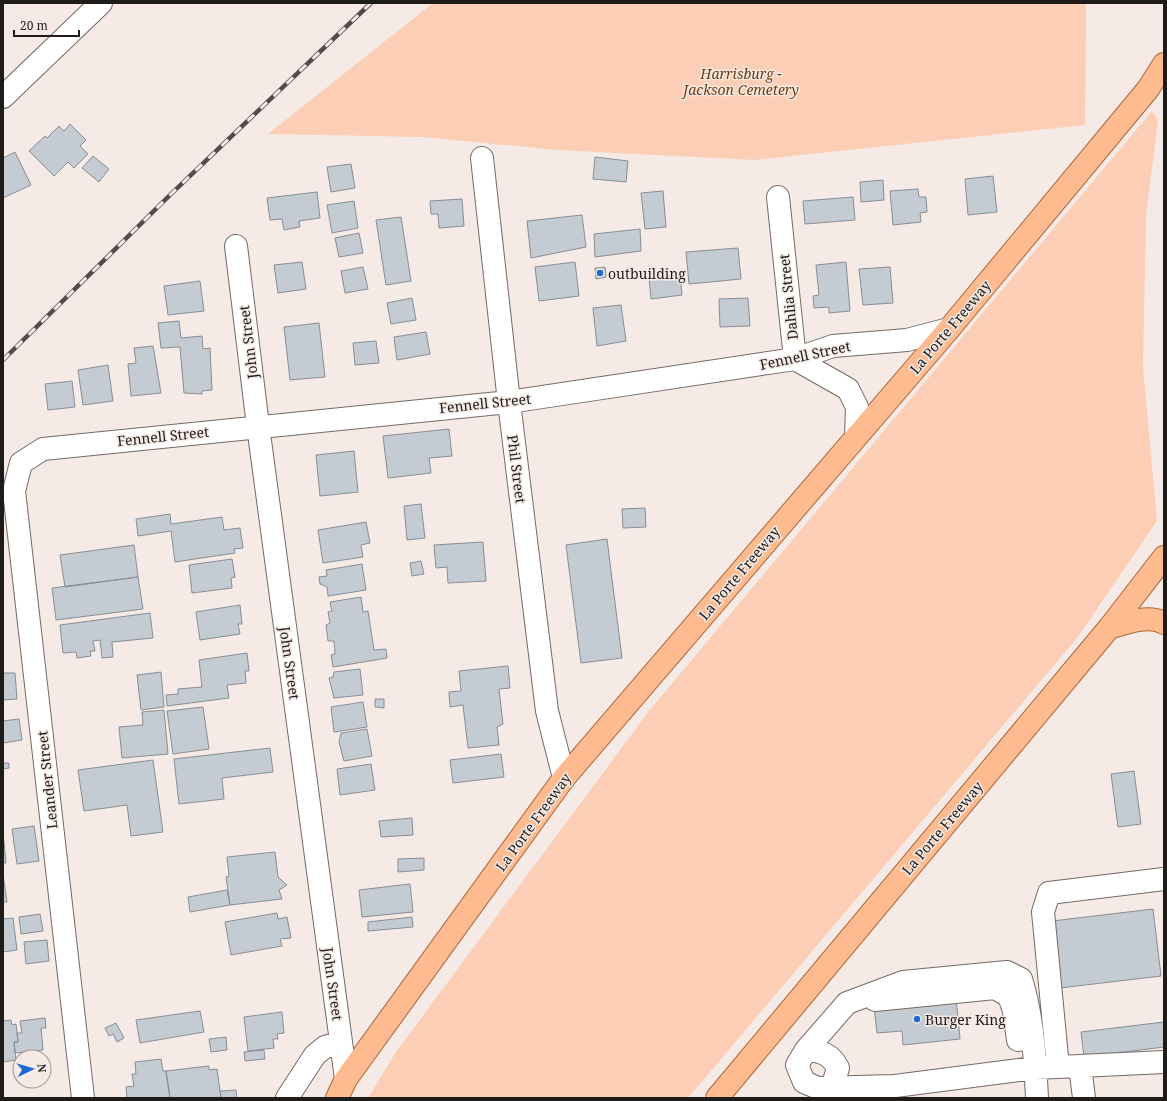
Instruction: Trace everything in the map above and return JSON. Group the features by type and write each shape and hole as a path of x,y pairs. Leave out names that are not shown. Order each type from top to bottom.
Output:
{"main road":[{"name":"La Porte Freeway","path":"342,1089 564,778 949,329 1145,93 1164,64"},
{"name":"La Porte Freeway","path":"720,1096 1109,628 1164,557"},
{"path":"1109,628 1136,620 1159,620 1164,623"}],"street":[{"path":"3,97 101,3"},
{"name":"Phil Street","path":"482,158 509,402 547,711 564,778"},
{"name":"Dahlia Street","path":"778,197 794,359 848,389 857,407 856,436"},
{"name":"John Street","path":"236,246 258,426 341,1042 342,1089"},
{"name":"Fennell Street","path":"21,463 43,449 258,426 509,402 794,359 833,346 907,340 949,329"},
{"name":"Leander Street","path":"21,463 14,491 83,1098"},
{"path":"1058,1067 1043,912 1049,893 1164,878"},
{"path":"1037,1098 1035,1068 1029,1004 1022,980 1007,972 902,982 847,1003 806,1050 797,1065 804,1082 818,1088 896,1092 1035,1068 1164,1062"},
{"path":"287,1098 315,1055 325,1047 341,1042"},
{"path":"806,1050 820,1051 833,1059 838,1068 832,1088"},
{"path":"1080,1066 1084,1098"}],"green space":[{"name":"Harrisburg - Jackson Cemetery","path":"433,3 1086,3 1085,125 754,160 556,150 423,137 268,134"},
{"path":"1152,111 1158,120 1146,215 1143,368 1157,521 1077,638 688,1098 368,1098 396,1052 649,711"}],"building":[{"path":"70,124 86,140 80,146 88,154 74,168 68,162 54,176 29,151 45,136 47,138 59,126 64,131"},
{"path":"15,152 31,185 3,198 3,158"},
{"path":"93,156 109,169 99,182 82,168"},
{"path":"595,157 628,161 626,182 593,179"},
{"path":"351,164 355,188 331,192 327,167"},
{"path":"993,176 997,212 968,215 965,179"},
{"path":"883,180 884,200 861,202 860,182"},
{"path":"918,189 919,197 926,197 927,212 920,213 921,222 893,225 890,191"},
{"path":"663,191 666,227 645,229 641,193"},
{"path":"317,192 320,218 299,221 300,227 284,230 282,219 270,220 267,198"},
{"path":"853,197 855,220 805,224 803,201"},
{"path":"462,199 464,226 439,228 438,214 431,214 430,201"},
{"path":"354,201 358,228 332,233 327,205"},
{"path":"582,215 586,247 531,258 527,221"},
{"path":"401,217 411,281 386,285 376,220"},
{"path":"640,229 641,251 595,257 594,234"},
{"path":"359,233 363,253 339,257 335,238"},
{"path":"738,248 741,279 689,284 686,252"},
{"path":"302,262 306,289 278,293 274,265"},
{"path":"575,262 579,296 539,301 535,267"},
{"path":"846,262 850,311 829,313 829,307 814,308 813,296 819,295 816,265"},
{"path":"363,267 368,289 345,293 341,271"},
{"name":"outbuilding","path":"605,267 606,277 596,279 595,268"},
{"path":"890,267 893,303 863,305 859,269"},
{"path":"680,275 682,295 651,299 649,278"},
{"path":"200,281 204,311 168,315 164,286"},
{"path":"412,298 416,320 391,324 387,303"},
{"path":"748,298 750,326 720,327 719,299"},
{"path":"621,305 626,341 597,346 593,308"},
{"path":"179,321 181,338 202,336 203,349 210,348 212,390 202,391 202,394 184,393 180,347 161,348 158,323"},
{"path":"319,323 325,377 290,380 284,327"},
{"path":"426,332 430,354 397,360 394,337"},
{"path":"376,341 379,363 355,365 353,343"},
{"path":"153,346 161,393 131,396 128,364 136,363 134,348"},
{"path":"108,365 113,401 83,405 78,370"},
{"path":"72,381 75,407 48,410 45,384"},
{"path":"449,429 452,456 429,458 431,473 388,478 383,436"},
{"path":"354,451 358,492 320,496 316,455"},
{"path":"421,504 425,538 407,540 404,506"},
{"path":"645,508 646,527 623,528 622,509"},
{"path":"170,514 171,524 222,517 224,530 240,528 243,548 234,549 235,553 175,562 171,531 138,536 136,519"},
{"path":"366,522 370,543 361,545 363,557 323,563 318,530"},
{"path":"607,539 622,658 581,663 566,545"},
{"path":"483,542 486,581 448,583 447,567 436,568 434,545"},
{"path":"134,545 138,577 65,587 60,555"},
{"path":"232,559 235,577 231,578 232,588 192,593 189,565"},
{"path":"421,561 424,574 412,576 410,563"},
{"path":"362,564 366,590 328,596 327,587 320,584 319,577 327,576 326,570"},
{"path":"138,577 143,609 56,620 52,588"},
{"path":"361,597 363,612 368,611 374,650 386,649 387,658 333,667 331,655 335,654 334,641 328,641 326,625 330,623 328,612 332,611 330,602"},
{"path":"240,605 242,624 238,624 240,634 200,640 196,612"},
{"path":"150,613 153,638 112,642 113,657 102,658 100,640 93,641 95,651 90,651 91,656 77,658 76,652 63,653 60,625"},
{"path":"247,653 249,671 245,671 246,683 227,685 229,698 167,706 166,695 178,694 178,689 202,687 199,660"},
{"path":"508,666 510,688 499,689 503,724 497,727 499,745 468,748 463,705 450,707 449,692 461,691 459,671"},
{"path":"360,669 363,695 334,698 329,678 333,677 334,672"},
{"path":"161,672 164,707 141,710 137,675"},
{"path":"3,673 15,673 17,699 3,700"},
{"path":"375,699 384,699 384,708 375,707"},
{"path":"363,702 367,727 334,732 331,707"},
{"path":"203,707 209,749 173,754 167,711"},
{"path":"164,710 168,754 122,758 119,727 143,725 142,712"},
{"path":"19,719 22,740 3,743 3,721"},
{"path":"367,729 372,756 344,761 339,742 341,733"},
{"path":"270,748 273,772 222,778 224,799 179,804 174,759"},
{"path":"501,754 504,777 453,783 450,760"},
{"path":"153,760 163,832 131,836 127,805 84,811 78,770"},
{"path":"3,763 9,763 9,768 3,769"},
{"path":"371,764 375,790 340,795 337,769"},
{"path":"1134,771 1141,824 1118,827 1111,774"},
{"path":"412,818 413,835 381,837 379,821"},
{"path":"34,826 39,861 17,864 12,829"},
{"path":"3,832 6,863 3,863"},
{"path":"275,852 278,877 287,885 279,890 282,899 230,905 226,877 229,876 227,857"},
{"path":"424,858 424,870 398,872 398,859"},
{"path":"3,874 7,902 3,902"},
{"path":"410,884 413,912 362,917 359,890"},
{"path":"227,890 230,905 190,912 188,897"},
{"path":"1153,909 1161,976 1060,988 1052,921"},
{"path":"277,913 278,919 287,917 291,938 280,939 282,946 231,955 225,922"},
{"path":"40,914 43,931 21,934 19,917"},
{"path":"412,917 413,927 368,931 368,922"},
{"path":"13,918 17,950 3,952 3,919"},
{"path":"47,940 49,961 26,964 24,942"},
{"name":"Burger King","path":"956,998 960,1039 903,1045 902,1031 877,1033 874,1007"},
{"path":"200,1011 204,1032 140,1043 136,1020"},
{"path":"282,1012 284,1033 277,1034 278,1039 273,1039 274,1048 248,1051 244,1017"},
{"path":"45,1018 46,1028 41,1028 43,1049 15,1049 14,1042 18,1042 17,1033 22,1033 20,1021"},
{"path":"11,1020 12,1025 16,1024 18,1042 14,1042 15,1049 12,1049 12,1061 3,1062 3,1021"},
{"path":"1164,1022 1164,1047 1084,1057 1081,1032"},
{"path":"116,1023 124,1038 117,1042 113,1034 109,1036 105,1028"},
{"path":"226,1037 227,1050 211,1052 209,1039"},
{"path":"264,1050 265,1059 245,1061 244,1052"},
{"path":"161,1059 163,1071 166,1071 170,1098 127,1098 126,1087 134,1086 132,1074 136,1074 135,1062"},
{"path":"209,1066 209,1070 217,1069 221,1098 170,1098 166,1071"},
{"path":"236,1090 237,1098 221,1098 220,1091"}],"railway":[{"path":"3,360 170,195 371,3"}],"place":[{"name":"outbuilding","path":"600,273"},
{"name":"Burger King","path":"917,1019"}]}
